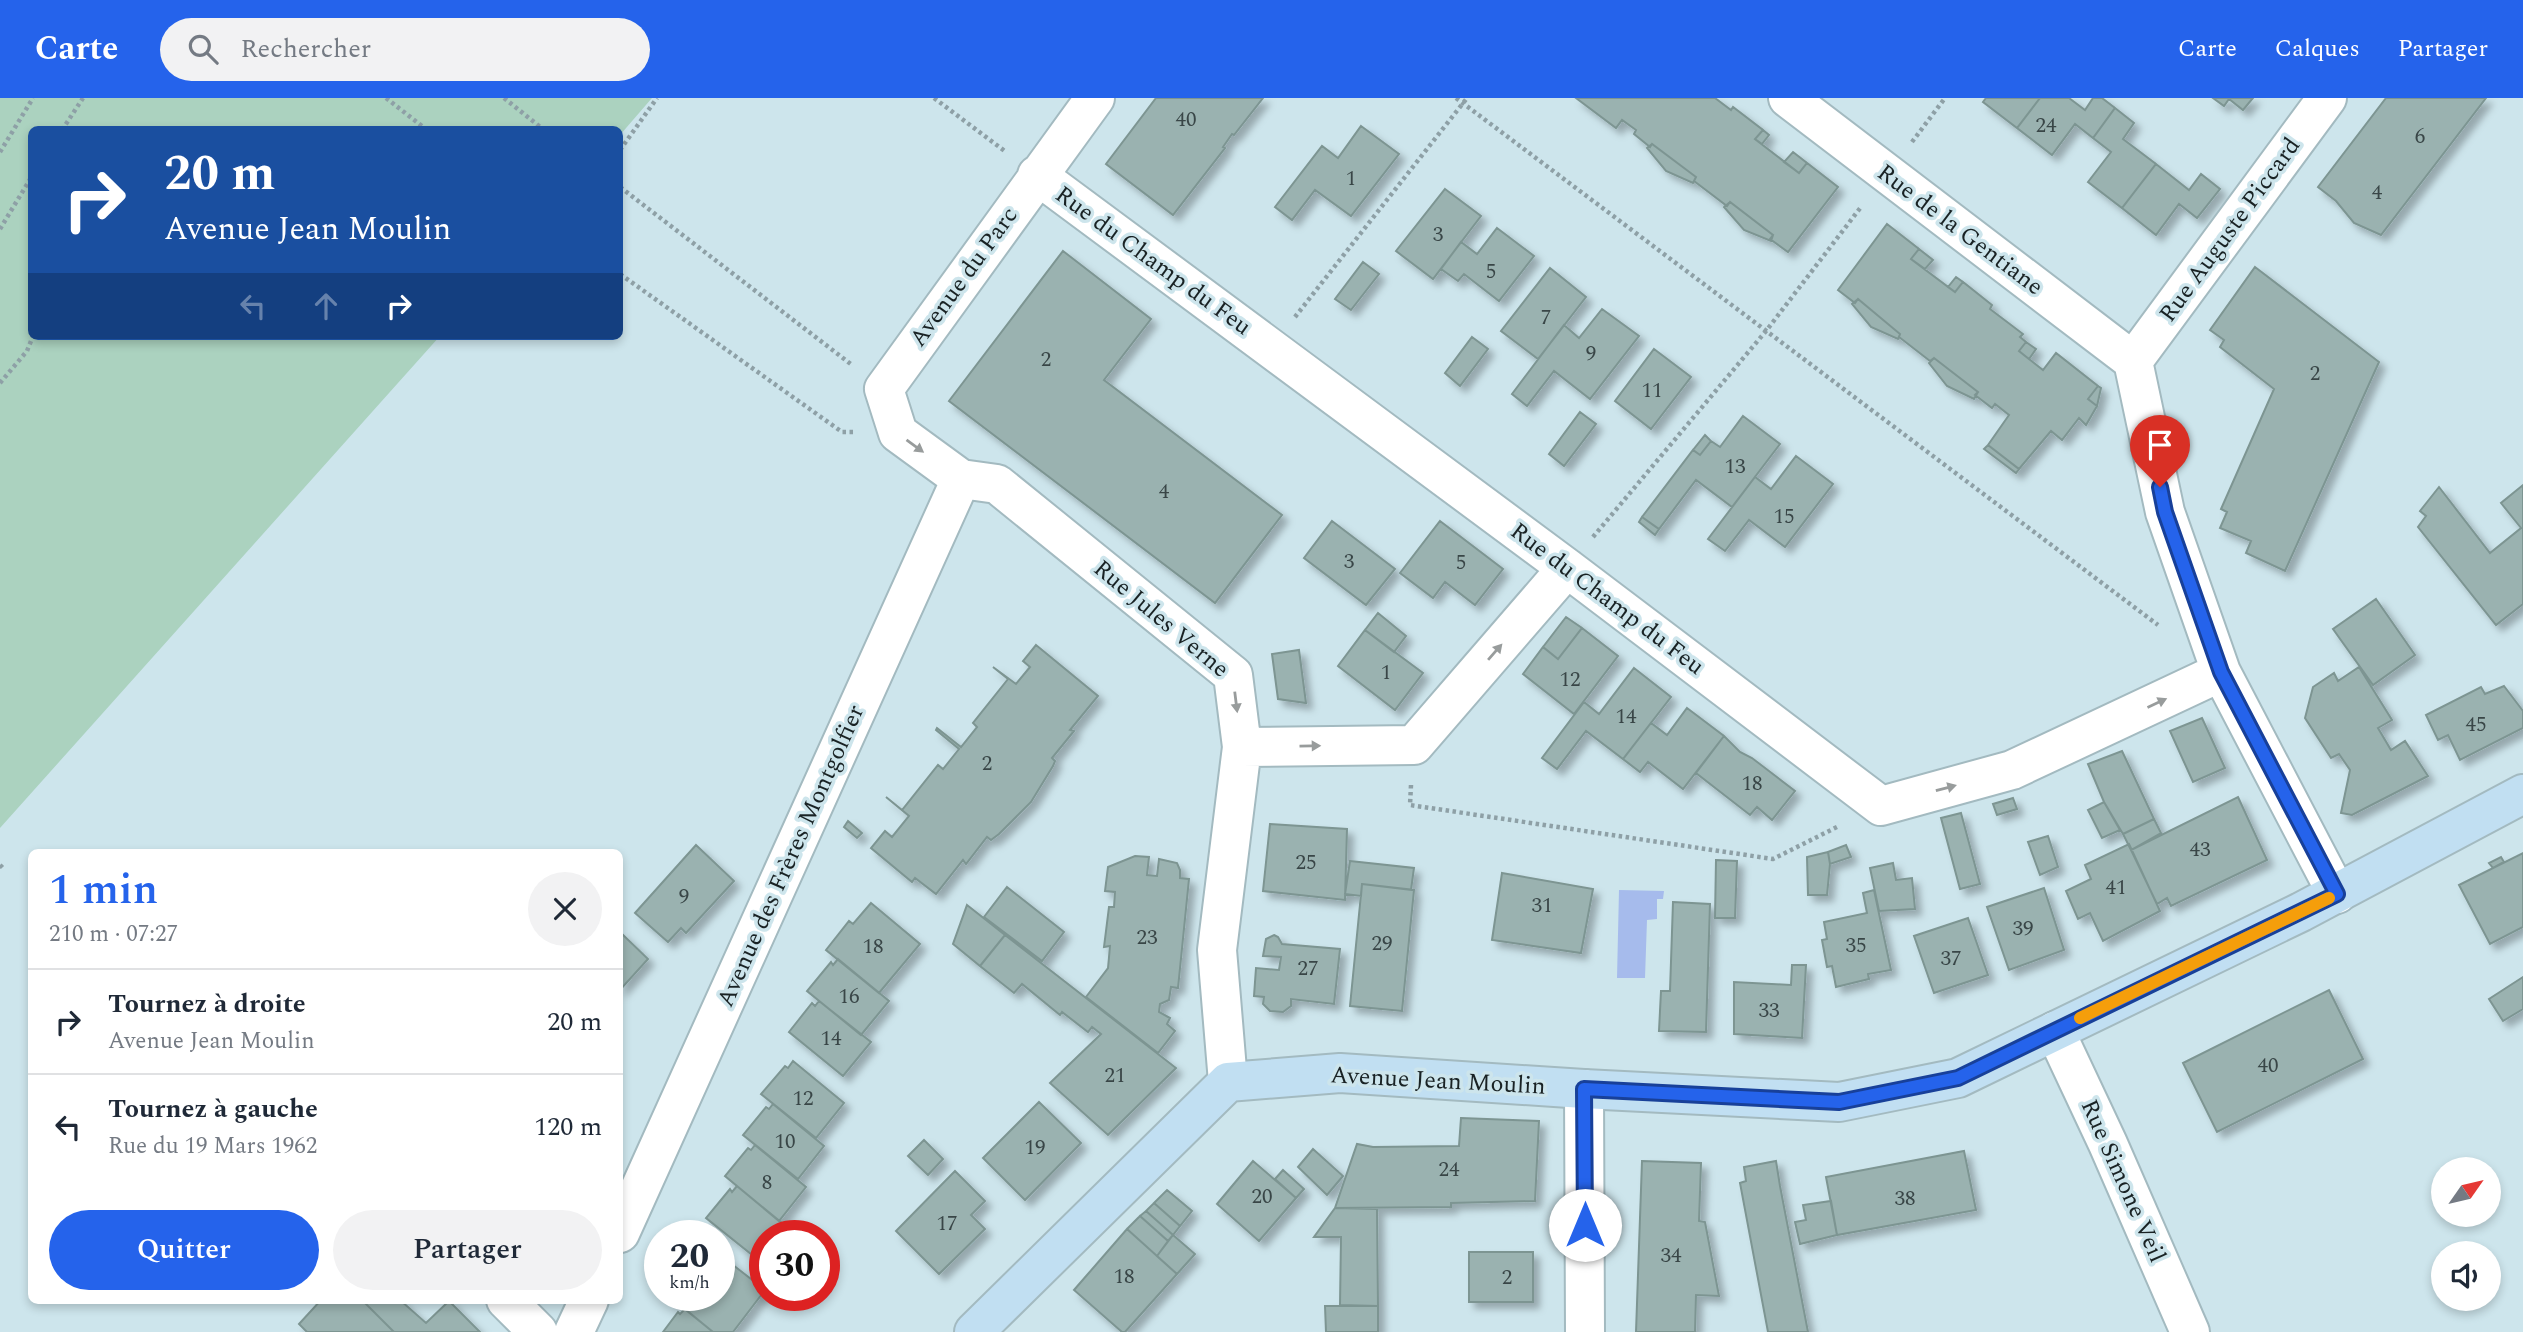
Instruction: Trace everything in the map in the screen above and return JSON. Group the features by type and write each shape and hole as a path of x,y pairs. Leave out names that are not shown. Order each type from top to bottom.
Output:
{"main road":[{"name":"Avenue Jean Moulin","path":"1228,1082 1340,1073 1839,1102 1958,1078 2337,894 2523,794"},
{"path":"974,1332 1228,1082"}],"street":[{"name":"Avenue du Parc","path":"884,388 1095,98"},
{"name":"Rue de la Gentiane","path":"1787,98 2133,361"},
{"name":"Rue Auguste Piccard","path":"2133,361 2327,98"},
{"name":"Rue du Champ du Feu","path":"1037,176 1567,568 1881,806"},
{"path":"2133,361 2165,512 2221,672 2337,894"},
{"path":"884,388 898,433"},
{"name":"Rue Jules Verne","path":"898,433 961,479 998,484 1233,675 1242,747 1217,950 1228,1082"},
{"name":"Avenue des Frères Montgolfier","path":"623,1226 961,479"},
{"path":"1242,747 1415,745 1567,568"},
{"path":"1881,806 2012,770 2221,672"},
{"name":"Rue Simone Veil","path":"2055,1031 2108,1143 2190,1332"},
{"path":"1584,1089 1585,1332"},
{"path":"510,1304 538,1332"},
{"path":"575,1332 587,1304"}],"path":[{"path":"0,152 33,98"},
{"path":"65,126 83,98"},
{"path":"386,98 422,126"},
{"path":"504,98 539,126"},
{"path":"623,146 657,98"},
{"path":"934,98 1037,176"},
{"path":"1456,98 1465,101 1766,331 2166,630"},
{"path":"1567,568 1766,331 1945,98"},
{"path":"1270,348 1465,101"},
{"path":"0,229 28,183"},
{"path":"623,189 884,388"},
{"path":"623,276 842,432 898,433"},
{"path":"0,383 27,351 31,340"},
{"path":"1415,745 1410,805 1773,859 1881,806"}],"green space":[{"path":"0,98 652,98 623,132 623,126 28,126 28,340 436,340 0,828"}],"water":[{"path":"1619,890 1664,891 1663,899 1657,899 1657,919 1647,920 1645,978 1617,978"}],"building":[{"path":"1156,98 1263,98 1234,135 1232,134 1223,147 1225,148 1173,215 1106,164"},
{"path":"1576,98 1715,98 1731,110 1733,107 1763,130 1755,139 1799,173 1807,163 1838,187 1788,252 1770,239 1773,235 1730,202 1727,206 1694,181 1696,177 1652,144 1650,147 1634,134 1636,130 1622,120 1616,128"},
{"path":"1986,98 2040,98 2017,128 1983,102"},
{"path":"2040,98 2069,98 2085,110 2093,98 2102,98 2115,108 2093,138 2075,124 2052,155 2017,128"},
{"path":"2213,98 2253,98 2243,110 2229,99 2224,106"},
{"path":"2386,98 2486,98 2381,235 2354,223 2336,201 2318,187"},
{"path":"2115,108 2134,123 2123,139 2156,164 2122,208 2088,182 2111,152 2093,138"},
{"path":"1361,126 1399,154 1351,216 1315,190 1292,220 1275,207 1322,146 1338,158"},
{"path":"1763,130 1769,135 1762,144 1755,139"},
{"path":"1652,144 1696,177 1693,183 1666,171 1647,148"},
{"path":"1793,152 1807,163 1799,173 1784,162"},
{"path":"2156,164 2189,190 2201,174 2220,189 2197,218 2179,204 2156,235 2122,208"},
{"path":"1445,189 1481,216 1433,279 1396,251"},
{"path":"1730,202 1773,235 1771,241 1744,230 1724,207"},
{"path":"1887,224 1919,249 1911,259 1955,292 1963,282 1992,305 1990,309 2023,334 2020,337 2026,342 2019,351 2043,370 2056,353 2098,386 2088,399 2097,406 2086,425 2079,418 2062,440 2051,431 2019,469 1988,445 2009,415 1995,404 1992,408 1975,395 1978,392 1934,358 1930,361 1858,299 1855,303 1838,290"},
{"path":"1497,228 1534,256 1499,301 1464,274 1458,281 1441,269 1461,242 1477,254"},
{"path":"1919,249 1933,260 1925,269 1911,259"},
{"path":"1063,251 1151,319 1104,380 1282,515 1215,603 949,401"},
{"path":"1363,262 1379,274 1351,310 1335,299"},
{"path":"2255,267 2379,362 2285,571 2246,553 2251,541 2220,528 2227,512 2221,509 2274,389 2220,347 2224,340 2210,330"},
{"path":"1550,268 1586,297 1538,359 1501,331"},
{"path":"1956,277 1963,282 1955,292 1948,287"},
{"path":"1858,299 1900,334 1898,339 1871,327 1852,304"},
{"path":"1602,309 1639,336 1590,399 1554,371 1527,406 1512,394 1564,325 1579,338"},
{"path":"1472,337 1488,349 1460,386 1445,373"},
{"path":"2026,342 2036,349 2029,359 2019,351"},
{"path":"1654,349 1691,377 1651,429 1615,401"},
{"path":"1934,358 1978,392 1974,399 1947,386 1929,363"},
{"path":"2098,386 2101,388 2097,406 2088,399"},
{"path":"1580,412 1596,424 1564,466 1549,454"},
{"path":"1743,416 1780,444 1732,507 1696,480 1659,529 1642,517 1693,450 1700,455 1711,441 1720,447"},
{"path":"1705,435 1711,441 1700,455 1693,450"},
{"path":"1988,445 2019,469 2016,473 1984,449"},
{"path":"1796,456 1833,484 1785,547 1749,520 1725,551 1708,539 1755,477 1771,489"},
{"path":"2523,485 2523,604 2496,625 2418,527 2426,516 2420,511 2439,487 2490,553 2521,528 2501,503"},
{"path":"1642,517 1659,529 1655,535 1639,522"},
{"path":"1332,521 1395,569 1366,605 1304,558"},
{"path":"1440,521 1503,569 1475,605 1445,582 1433,598 1400,573"},
{"path":"2376,599 2415,655 2373,685 2333,629"},
{"path":"1378,613 1406,636 1394,652 1365,630"},
{"path":"1566,617 1582,628 1558,659 1543,647"},
{"path":"1582,628 1618,656 1574,714 1523,674 1543,647 1558,659"},
{"path":"1365,630 1423,673 1395,710 1338,666"},
{"path":"1036,645 1098,696 1070,730 1074,731 1052,758 1055,761 1053,766 1031,802 999,834 991,840 987,837 966,864 963,860 936,894 915,878 912,882 871,848 885,831 892,837 909,816 886,797 902,810 938,765 943,769 959,749 936,730 937,728 961,747 977,727 973,723 1008,679 993,667 1016,684 1030,667 1023,661"},
{"path":"1299,650 1306,703 1278,699 1272,654"},
{"path":"2359,667 2392,720 2378,728 2391,750 2405,741 2428,776 2352,815 2341,813 2350,770 2339,754 2331,758 2305,718 2313,687 2334,673 2338,681"},
{"path":"1634,668 1671,697 1623,759 1586,731 1557,769 1542,758 1584,702 1599,714"},
{"path":"2504,686 2523,711 2523,728 2460,760 2448,735 2438,740 2426,715 2481,687 2485,694"},
{"path":"1687,708 1724,736 1683,789 1648,762 1640,772 1623,759 1651,723 1667,735"},
{"path":"2202,718 2225,768 2193,782 2170,731"},
{"path":"1724,736 1740,752 1795,791 1772,820 1757,807 1750,815 1696,773"},
{"path":"2122,751 2154,819 2123,834 2104,802 2088,764"},
{"path":"2238,797 2267,860 2171,906 2167,898 2157,904 2131,850"},
{"path":"2013,798 2017,809 1997,815 1993,804"},
{"path":"2104,802 2120,830 2102,838 2088,810"},
{"path":"1961,813 1980,884 1960,889 1941,818"},
{"path":"2154,819 2161,833 2131,850 2123,834"},
{"path":"848,821 862,833 857,838 844,827"},
{"path":"1270,824 1347,829 1345,900 1263,891"},
{"path":"2048,836 2058,867 2040,875 2028,842"},
{"path":"2129,844 2160,911 2103,941 2090,913 2078,919 2066,891 2091,879 2085,865"},
{"path":"696,845 734,881 686,933 681,928 668,942 635,913"},
{"path":"1846,845 1851,857 1830,864 1828,852"},
{"path":"1828,852 1830,864 1827,895 1808,895 1807,857"},
{"path":"2523,853 2523,927 2490,944 2459,885"},
{"path":"1135,856 1149,857 1147,875 1157,876 1159,859 1177,863 1180,878 1189,879 1178,988 1171,987 1169,1000 1160,1004 1159,1012 1170,1018 1167,1024 1175,1031 1158,1053 1086,997 1108,968 1110,946 1104,947 1109,907 1114,907 1115,892 1105,891 1108,867"},
{"path":"2501,857 2504,862 2493,868 2489,863"},
{"path":"1716,860 1737,861 1735,918 1715,918"},
{"path":"1350,861 1414,868 1411,890 1362,884 1361,896 1345,894"},
{"path":"1893,863 1896,880 1912,878 1915,909 1879,911 1870,868"},
{"path":"1502,873 1593,889 1581,953 1492,940"},
{"path":"1362,884 1414,890 1402,1011 1350,1006"},
{"path":"1007,887 1064,932 1042,961 984,917"},
{"path":"2044,888 2064,950 2009,970 1987,907"},
{"path":"1874,890 1891,970 1868,974 1869,979 1836,987 1832,966 1827,967 1822,940 1827,939 1824,922 1867,913 1863,893"},
{"path":"1673,902 1710,904 1706,1032 1659,1031 1661,991 1670,991"},
{"path":"871,903 920,944 879,993 826,950 849,921 853,924"},
{"path":"967,905 1005,935 980,966 953,944"},
{"path":"1968,918 1988,975 1934,993 1914,936"},
{"path":"623,935 648,959 623,987"},
{"path":"1005,935 1176,1068 1108,1135 1050,1083 1101,1034 1092,1027 1088,1032 1062,1012 1060,1015 1022,984 1014,993 980,966"},
{"path":"1274,935 1282,944 1340,949 1334,1004 1291,999 1291,1006 1283,1012 1270,1011 1263,1004 1264,997 1254,996 1256,968 1279,970 1281,957 1263,956 1266,939"},
{"path":"838,959 889,1001 861,1035 807,991 831,962 833,965"},
{"path":"1792,965 1806,965 1802,1038 1734,1034 1734,982 1791,985"},
{"path":"2523,977 2523,1009 2503,1021 2489,999"},
{"path":"2329,990 2363,1059 2217,1132 2183,1063"},
{"path":"819,1001 871,1042 843,1076 789,1032 812,1003 815,1006"},
{"path":"793,1061 844,1103 816,1138 761,1094 785,1066 788,1068"},
{"path":"1039,1102 1081,1143 1025,1200 983,1158"},
{"path":"773,1104 824,1146 798,1179 743,1135 766,1107 769,1109"},
{"path":"1461,1118 1539,1121 1535,1201 1451,1203 1451,1207 1335,1208 1357,1144 1373,1147 1459,1146"},
{"path":"924,1140 943,1159 928,1175 908,1156"},
{"path":"755,1145 806,1187 780,1220 725,1176 748,1148 751,1150"},
{"path":"1313,1149 1343,1176 1327,1195 1298,1167"},
{"path":"1964,1151 1976,1210 1837,1235 1826,1177"},
{"path":"1253,1161 1296,1198 1259,1241 1217,1204"},
{"path":"1642,1161 1701,1163 1699,1221 1705,1222 1719,1296 1696,1295 1695,1332 1636,1332"},
{"path":"1776,1161 1808,1332 1768,1332 1740,1183 1746,1181 1744,1167"},
{"path":"1283,1170 1304,1189 1296,1198 1275,1179"},
{"path":"955,1171 985,1201 971,1215 985,1229 939,1274 896,1231"},
{"path":"737,1186 778,1220 749,1220 749,1252 735,1241 735,1220 706,1218 730,1189 732,1192"},
{"path":"1167,1190 1192,1211 1180,1226 1154,1203"},
{"path":"1831,1201 1837,1235 1800,1244 1795,1222 1806,1220 1803,1205"},
{"path":"1154,1203 1180,1226 1173,1235 1146,1211"},
{"path":"1335,1208 1377,1209 1378,1306 1340,1305 1341,1237 1314,1237"},
{"path":"1146,1211 1173,1235 1168,1241 1140,1216"},
{"path":"1140,1216 1168,1241 1157,1256 1127,1229"},
{"path":"1127,1229 1177,1274 1125,1332 1122,1332 1074,1290"},
{"path":"1173,1235 1195,1254 1177,1274 1157,1256"},
{"path":"1469,1252 1533,1252 1533,1302 1469,1302"},
{"path":"735,1267 749,1277 749,1311 733,1332 713,1332 687,1311 735,1311"},
{"path":"317,1304 366,1304 394,1332 307,1332 299,1324"},
{"path":"366,1304 405,1304 426,1323 446,1304 452,1304 480,1332 394,1332"},
{"path":"1325,1306 1378,1306 1378,1332 1326,1332"},
{"path":"687,1311 713,1332 663,1332 678,1312 680,1314"}],"slow traffic":[{"path":"2080,1018 2329,898"}],"route":[{"path":"1585,1225 1584,1089 1839,1102 1958,1078 2337,894 2221,672 2165,512 2160,487"}]}
